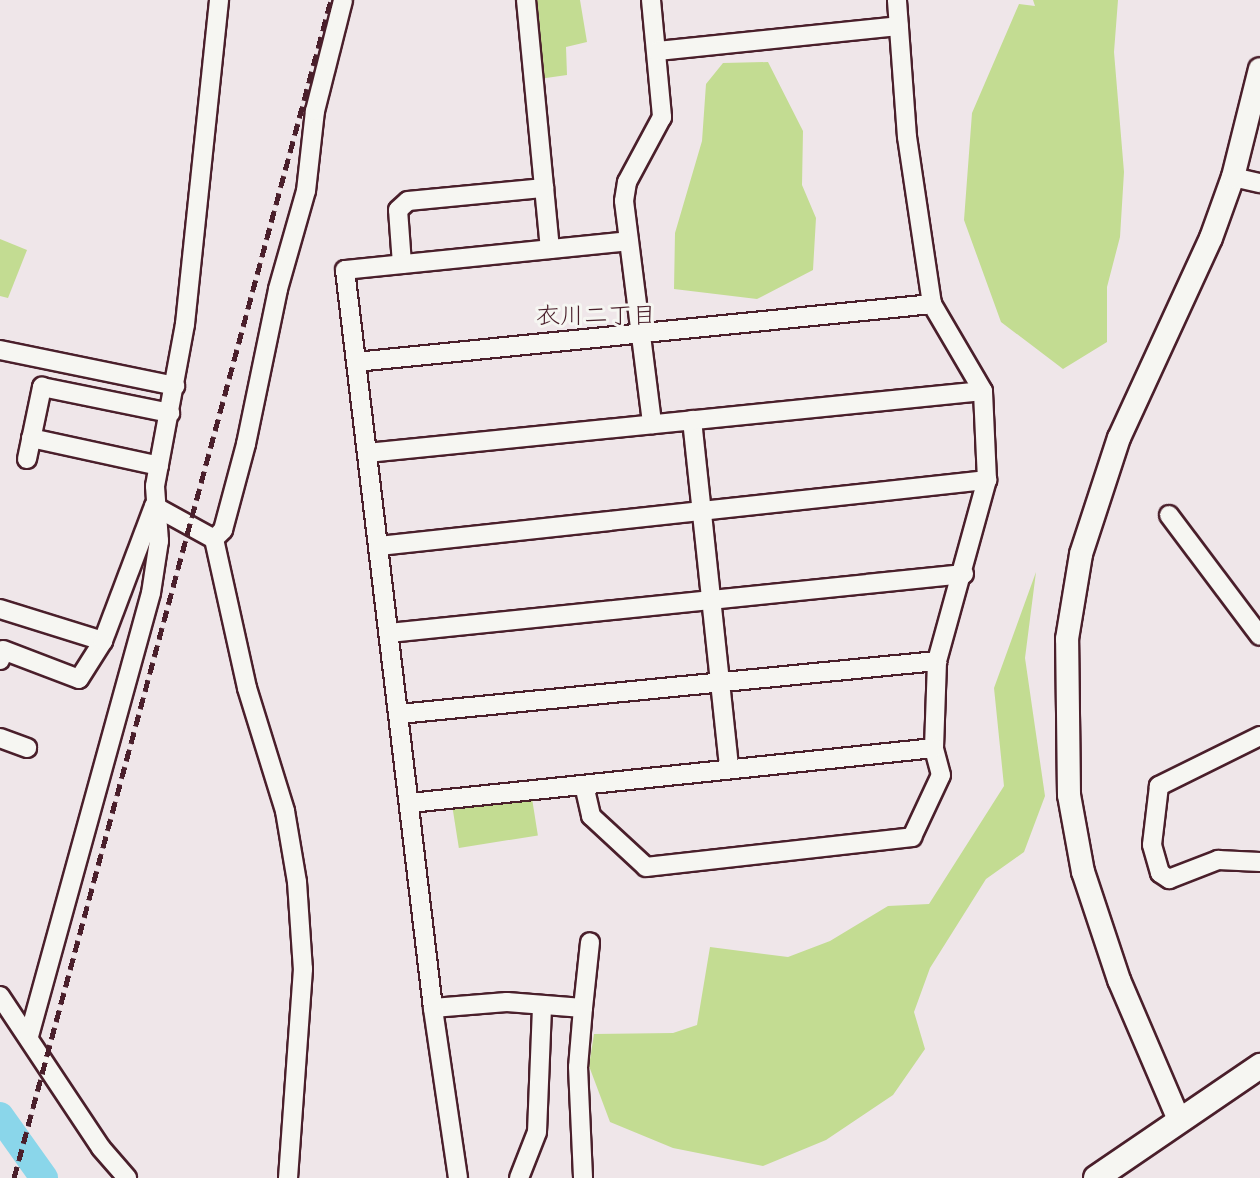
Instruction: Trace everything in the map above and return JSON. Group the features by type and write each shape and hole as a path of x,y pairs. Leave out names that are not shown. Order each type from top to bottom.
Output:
{"main road":[{"path":"1096,1178 1260,1066"}],"street":[{"path":"0,660 3,650 79,679 103,641 154,506 175,386 219,0"},
{"path":"214,539 223,530 246,444 278,289 306,191 315,111 343,0"},
{"path":"526,0 550,249"},
{"path":"651,0 662,117 627,182 629,241 652,424"},
{"path":"584,785 591,816 646,867 912,837 941,775 934,748 937,661 964,574 987,480 983,391 932,304 907,137 897,0"},
{"path":"657,51 899,26"},
{"path":"1179,1120 1119,980 1083,872 1069,795 1067,639 1081,554 1119,438 1211,238 1233,177 1260,69"},
{"path":"1233,177 1260,183"},
{"path":"402,264 398,210 408,201 544,188"},
{"path":"458,1178 433,1008 345,270 629,241"},
{"path":"356,362 932,304"},
{"path":"0,350 175,386"},
{"path":"27,459 42,387 170,413"},
{"path":"367,453 983,391"},
{"path":"692,420 729,769"},
{"path":"31,438 159,466"},
{"path":"379,546 987,480"},
{"path":"154,506 214,539 247,688 285,811 297,882 303,969 288,1178"},
{"path":"29,1036 151,593 159,541 154,506"},
{"path":"1169,515 1260,636"},
{"path":"389,633 964,574"},
{"path":"0,609 103,641"},
{"path":"399,714 937,661"},
{"path":"1260,736 1159,786 1152,845 1160,873 1169,879 1218,860 1260,862"},
{"path":"0,738 27,748"},
{"path":"410,803 934,748"},
{"path":"583,1178 578,1067 590,942"},
{"path":"0,996 101,1148 127,1178"},
{"path":"433,1008 507,1002 583,1008"},
{"path":"519,1178 537,1132 542,1006"}],"green space":[{"path":"533,0 580,0 587,42 566,47 567,75 539,79"},
{"path":"1033,0 1118,0 1114,52 1124,172 1120,237 1107,287 1107,342 1063,369 1001,322 964,220 972,113 1019,4 1035,6"},
{"path":"768,62 803,131 802,185 816,218 813,270 757,299 674,289 675,233 702,141 706,84 723,63"},
{"path":"0,239 27,250 8,298 0,296"},
{"path":"1036,572 1025,658 1045,796 1024,852 986,879 930,968 914,1012 925,1049 893,1095 826,1140 763,1166 673,1148 610,1122 589,1066 594,1034 673,1033 697,1025 710,947 788,957 830,941 888,906 929,904 1004,786 994,688"},
{"path":"531,792 538,835 459,848 452,805"}],"waterway":[{"path":"0,1116 44,1178"}],"railway":[{"path":"14,1178 331,0"}],"district":[{"name":"衣川二丁目","path":"596,316"}]}
